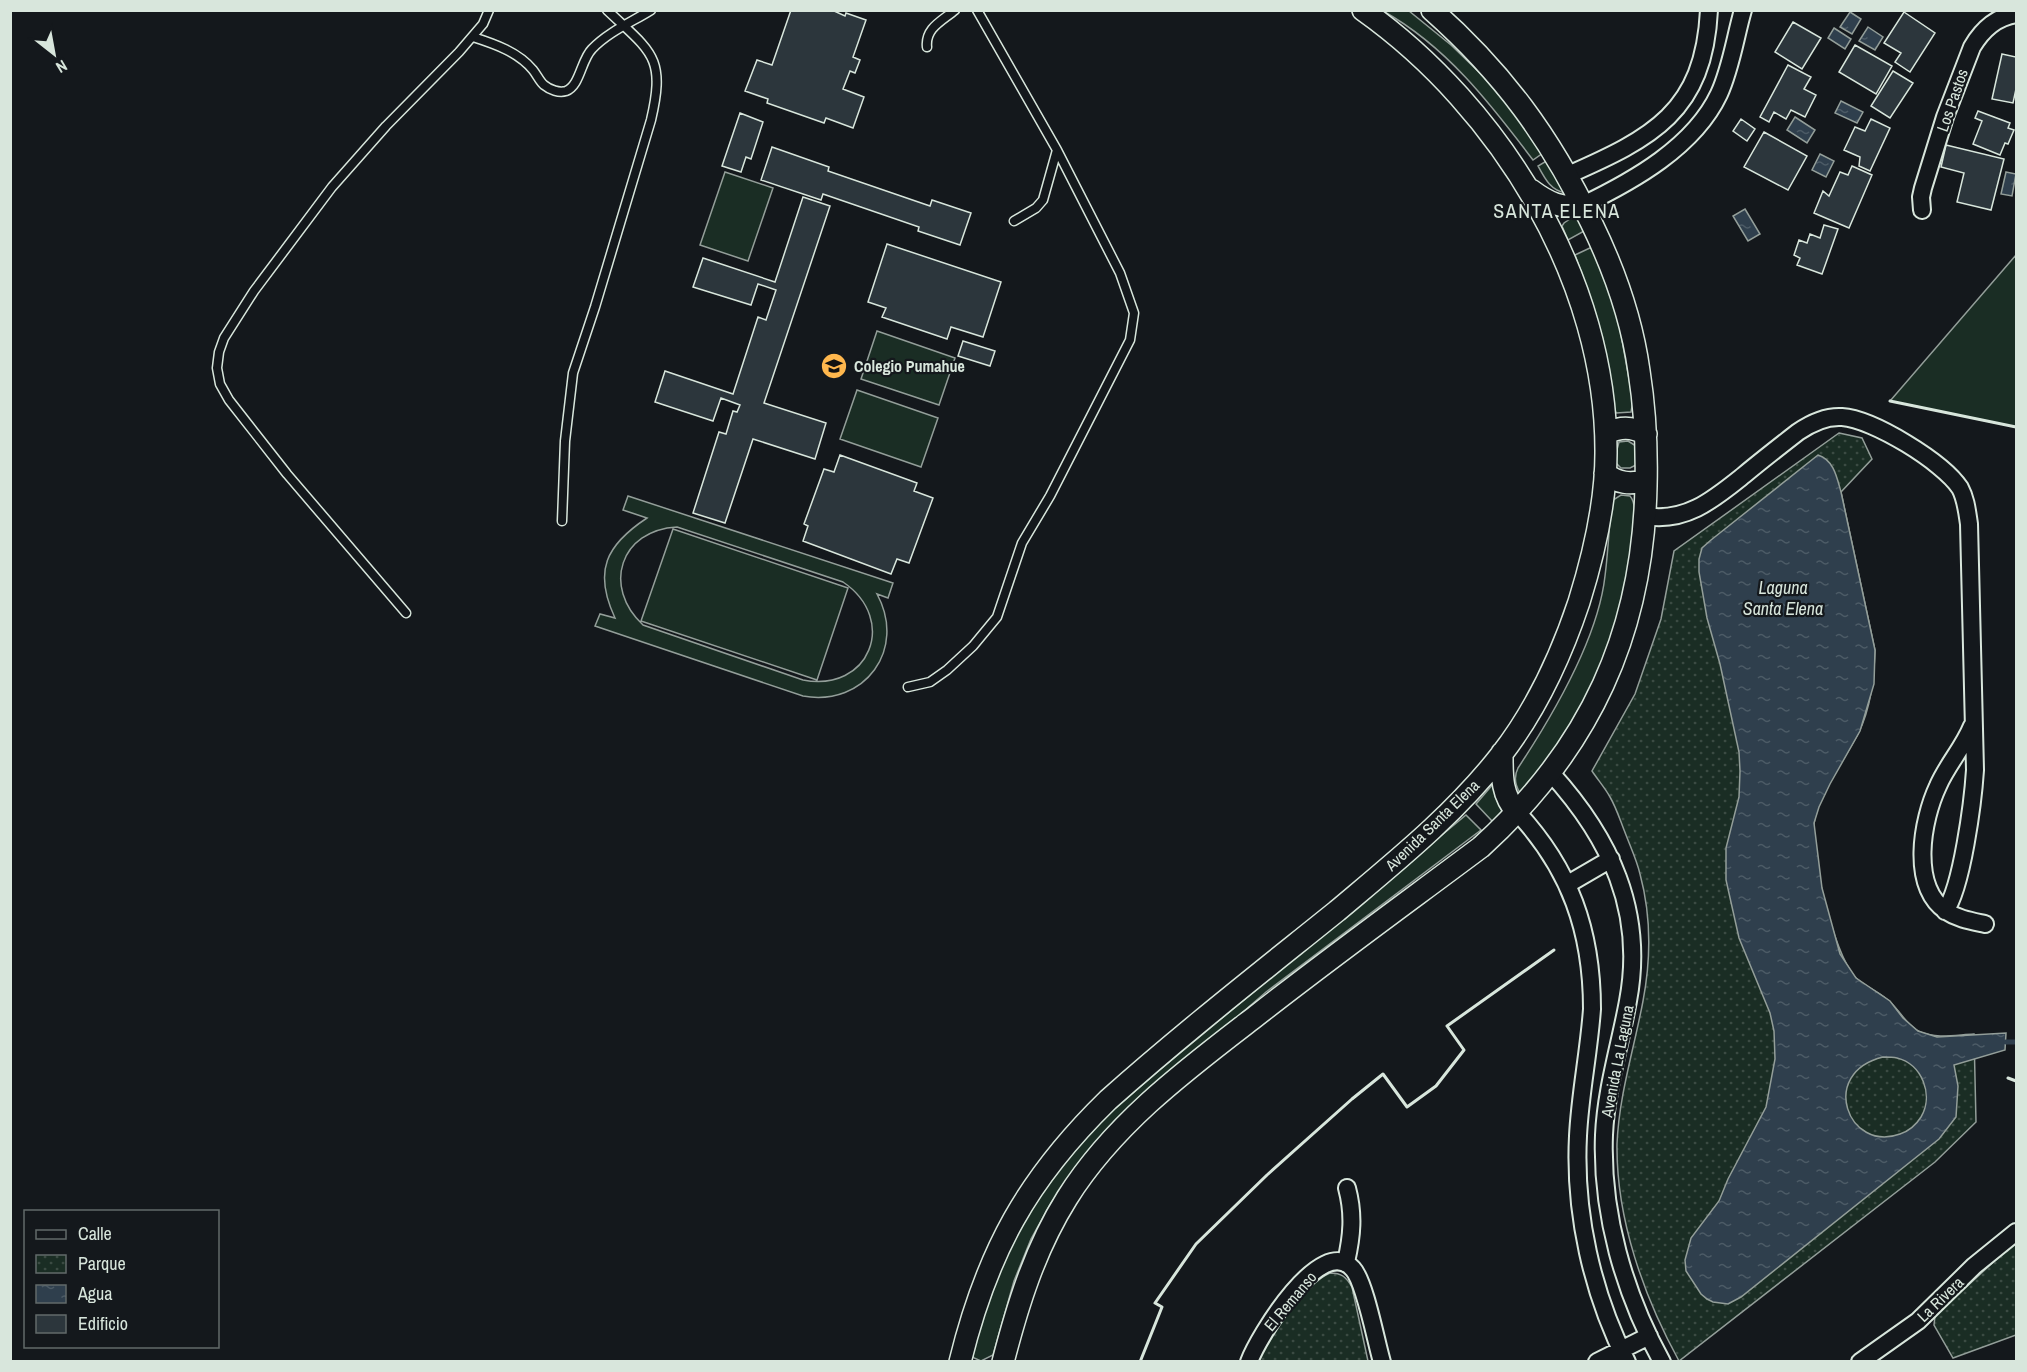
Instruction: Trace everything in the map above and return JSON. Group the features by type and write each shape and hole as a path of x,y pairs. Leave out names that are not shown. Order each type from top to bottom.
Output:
{"street":[{"name":"Avenida Santa Elena","path":"960,1362 971,1315 996,1253 1026,1196 1070,1139 1095,1112 1129,1082 1423,839 1464,799 1502,753 1547,681 1584,586 1598,530 1605,473 1606,434 1598,373 1578,293 1560,249 1527,186 1503,151 1458,94 1408,45 1363,10"},
{"path":"1003,1362 1029,1274 1053,1222 1085,1173 1122,1129 1204,1055 1481,846 1517,812 1551,773 1589,714 1604,685 1627,622 1637,580 1645,516 1646,434 1639,370 1630,328 1612,269 1568,175 1530,115 1484,60 1432,10"},
{"path":"1568,175 1638,141 1662,124 1673,112 1690,89 1703,59 1709,10"},
{"path":"1527,186 1557,206 1582,205 1653,165 1685,140 1703,120 1715,102 1725,80 1743,10"},
{"name":"Los Pastos","path":"1922,210 1923,188 1945,117 1972,47 1977,38 1991,24 2016,14"},
{"path":"1645,516 1665,518 1679,516 1706,504 1798,432 1822,420 1842,417 1878,428 1914,448 1954,480 1964,495 1969,524 1975,770 1970,811 1955,890 1945,911"},
{"path":"1606,434 1632,428 1646,434"},
{"path":"1605,473 1623,483 1646,481"},
{"path":"1973,723 1963,746 1939,783 1931,801 1922,836 1923,860 1928,885 1935,899 1945,911 1966,920 1985,924"},
{"path":"1502,753 1503,787 1517,812"},
{"name":"Avenida La Laguna","path":"1551,773 1588,817 1611,859 1622,889 1627,912 1631,936 1632,967 1629,999 1606,1110 1605,1181 1619,1256 1649,1336 1662,1362"},
{"name":"Avenida La Laguna","path":"1517,812 1549,851 1568,884 1583,927 1592,988 1591,1030 1578,1136 1577,1169 1587,1247 1599,1294 1624,1356"},
{"path":"1568,884 1611,859"},
{"path":"1347,1188 1352,1207 1353,1226 1346,1262 1354,1269 1360,1280 1382,1362"},
{"name":"La Rivera","path":"1860,1362 1918,1321 1974,1266 2016,1232"},
{"name":"El Remanso","path":"1249,1362 1263,1333 1309,1275 1329,1262 1346,1262"},
{"path":"1597,1362 1624,1356 1649,1336"}],"lane":[{"path":"406,613 287,474 229,400 220,384 217,368 219,352 224,338 254,291 332,187 386,126 473,36 483,24 489,10"},
{"path":"562,521 565,441 573,373 605,274 657,94 657,73 651,56 639,40 607,10"},
{"path":"473,36 517,56 533,70 544,85 558,92 568,91 576,82 582,63 592,49 651,10"},
{"path":"927,47 926,39 930,30 955,10"},
{"path":"908,687 930,682 947,670 973,646 997,617 1022,543 1050,496 1130,340 1134,313 1120,273 1057,150 977,10"},
{"path":"1014,221 1036,208 1043,200 1057,150"}],"green space":[{"path":"1383,11 1409,11 1451,45 1482,75 1517,116 1543,153 1533,160 1483,97 1447,58 1406,25"},
{"path":"1548,160 1566,193 1552,187 1538,166"},
{"path":"725,172 773,188 748,261 700,245"},
{"path":"1576,215 1586,230 1568,240 1562,226"},
{"path":"1594,246 1618,318 1633,401 1631,412 1616,413 1599,330 1575,255"},
{"path":"2016,255 2016,427 1890,401"},
{"path":"877,331 955,358 939,405 861,379"},
{"path":"857,390 938,418 921,467 840,439"},
{"path":"1839,433 1862,438 1872,459 1841,492 1875,650 1871,693 1866,714 1853,744 1826,790 1816,813 1814,839 1820,880 1839,947 1854,976 1887,999 1911,1026 1920,1032 1940,1036 1974,1034 1976,1122 1935,1162 1679,1361 1654,1311 1634,1257 1621,1201 1618,1172 1618,1126 1643,1001 1647,969 1649,937 1644,890 1617,811 1592,771 1635,694 1661,619 1674,551"},
{"path":"1628,441 1636,446 1636,465 1621,468 1614,461 1619,442"},
{"path":"1621,495 1630,496 1634,504 1634,520 1624,592 1608,646 1586,698 1572,722 1548,758 1520,793 1516,780 1518,768 1559,701 1584,650 1593,625 1601,600 1605,576 1611,507 1613,500"},
{"path":"628,496 893,583 888,598 877,594 885,615 887,635 883,653 874,670 862,683 845,692 825,697 803,696 595,626 600,614 615,618 605,586 607,560 622,538 647,518 623,510","holes":["677,527 843,582 860,598 870,615 872,633 869,650 859,665 845,676 826,681 803,680 643,625 630,610 623,594 621,578 623,563 630,549 642,538 657,531"]},
{"path":"673,529 848,588 817,680 641,621"},
{"path":"1494,783 1495,796 1502,811 1493,822 1476,804"},
{"path":"1466,815 1481,830 1266,992 1083,1158 1051,1203 1031,1239 1014,1281 993,1355 981,1361 974,1358 971,1352 996,1279 1021,1225 1058,1169 1081,1141 1162,1068"},
{"path":"2016,1241 2016,1335 1953,1358 1934,1325 1935,1316"},
{"path":"1330,1273 1343,1276 1352,1287 1368,1361 1256,1362 1278,1325 1299,1299 1320,1279"}],"water":[{"path":"1850,12 1861,19 1852,34 1840,27"},
{"path":"1868,27 1883,37 1875,50 1859,41"},
{"path":"1834,28 1851,39 1845,49 1828,38"},
{"path":"1841,101 1863,112 1857,123 1835,113"},
{"path":"1795,117 1815,130 1807,143 1787,130"},
{"path":"1820,154 1834,161 1826,177 1812,170"},
{"path":"2006,172 2016,174 2012,196 2001,194"},
{"path":"1745,209 1760,234 1748,241 1733,216"},
{"name":"Laguna Santa Elena","path":"1818,455 1831,465 1841,492 1875,650 1874,684 1860,731 1830,784 1814,823 1822,888 1840,954 1856,978 1890,1001 1903,1018 1918,1031 1937,1037 2006,1033 2005,1050 1954,1065 1958,1086 1956,1117 1939,1139 1741,1297 1728,1304 1713,1302 1701,1294 1686,1271 1685,1260 1691,1238 1719,1201 1766,1107 1775,1059 1774,1031 1770,1013 1739,938 1726,880 1726,848 1739,797 1740,771 1739,752 1720,664 1707,618 1699,572 1702,548","holes":["1883,1057 1897,1058 1913,1067 1923,1082 1926,1099 1925,1108 1917,1123 1900,1134 1882,1137 1866,1132 1855,1122 1848,1109 1846,1093 1851,1078 1863,1066"]}],"building":[{"path":"791,10 832,10 845,16 846,13 866,20 853,57 860,60 855,73 850,71 843,89 864,97 853,128 826,118 824,123 767,103 768,99 745,91 757,60 772,65"},
{"path":"1904,12 1935,33 1910,72 1895,62 1901,53 1884,43"},
{"path":"1793,22 1821,38 1802,69 1775,52"},
{"path":"1855,45 1892,66 1876,94 1839,72"},
{"path":"2002,54 2016,57 2016,89 2013,103 1992,99"},
{"path":"1788,65 1811,77 1804,89 1816,95 1805,117 1791,110 1786,119 1774,112 1769,122 1760,117"},
{"path":"1893,71 1913,83 1890,118 1871,106"},
{"path":"1978,111 2010,123 2008,128 2014,130 2000,155 1973,144 1982,121 1975,118"},
{"path":"740,113 763,122 751,159 746,157 741,172 722,166"},
{"path":"1741,119 1755,129 1747,141 1733,131"},
{"path":"1871,119 1890,128 1870,171 1859,166 1860,157 1844,150 1855,127 1865,131"},
{"path":"1764,132 1807,156 1788,190 1744,167"},
{"path":"1946,145 2004,159 1991,210 1957,202 1964,173 1941,167"},
{"path":"772,147 829,167 828,171 930,206 932,200 971,213 960,245 918,231 919,227 823,194 821,200 761,180"},
{"path":"1852,166 1872,175 1849,228 1814,213 1823,191 1829,196 1840,172 1848,175"},
{"path":"803,197 830,206 764,403 826,423 815,459 753,439 725,523 693,513 719,432 726,434 733,411 737,412 740,405 721,398 713,421 655,402 665,371 733,394 758,317 766,320 776,290 758,284 751,305 693,287 703,258 775,282"},
{"path":"1824,225 1838,229 1822,274 1797,265 1800,258 1794,255 1799,240 1807,243 1810,234 1820,238"},
{"path":"887,244 1001,282 983,337 951,327 947,339 882,317 886,308 868,302"},
{"path":"963,341 995,351 990,366 958,356"},
{"path":"840,455 917,483 914,491 933,498 909,563 897,559 891,574 803,541 808,526 804,524 824,469 834,472"}],"waterway":[{"path":"2006,1042 2016,1042"}],"wall":[{"path":"1890,401 2016,427"},
{"path":"1140,1362 1162,1307 1155,1303 1196,1244 1267,1175 1383,1074 1407,1107 1436,1086 1464,1050 1447,1026 1554,950"},
{"path":"2008,1078 2016,1081"}],"place":[{"name":"Colegio Pumahue","path":"834,366"}],"district":[{"name":"SANTA ELENA","path":"1557,211"}]}
